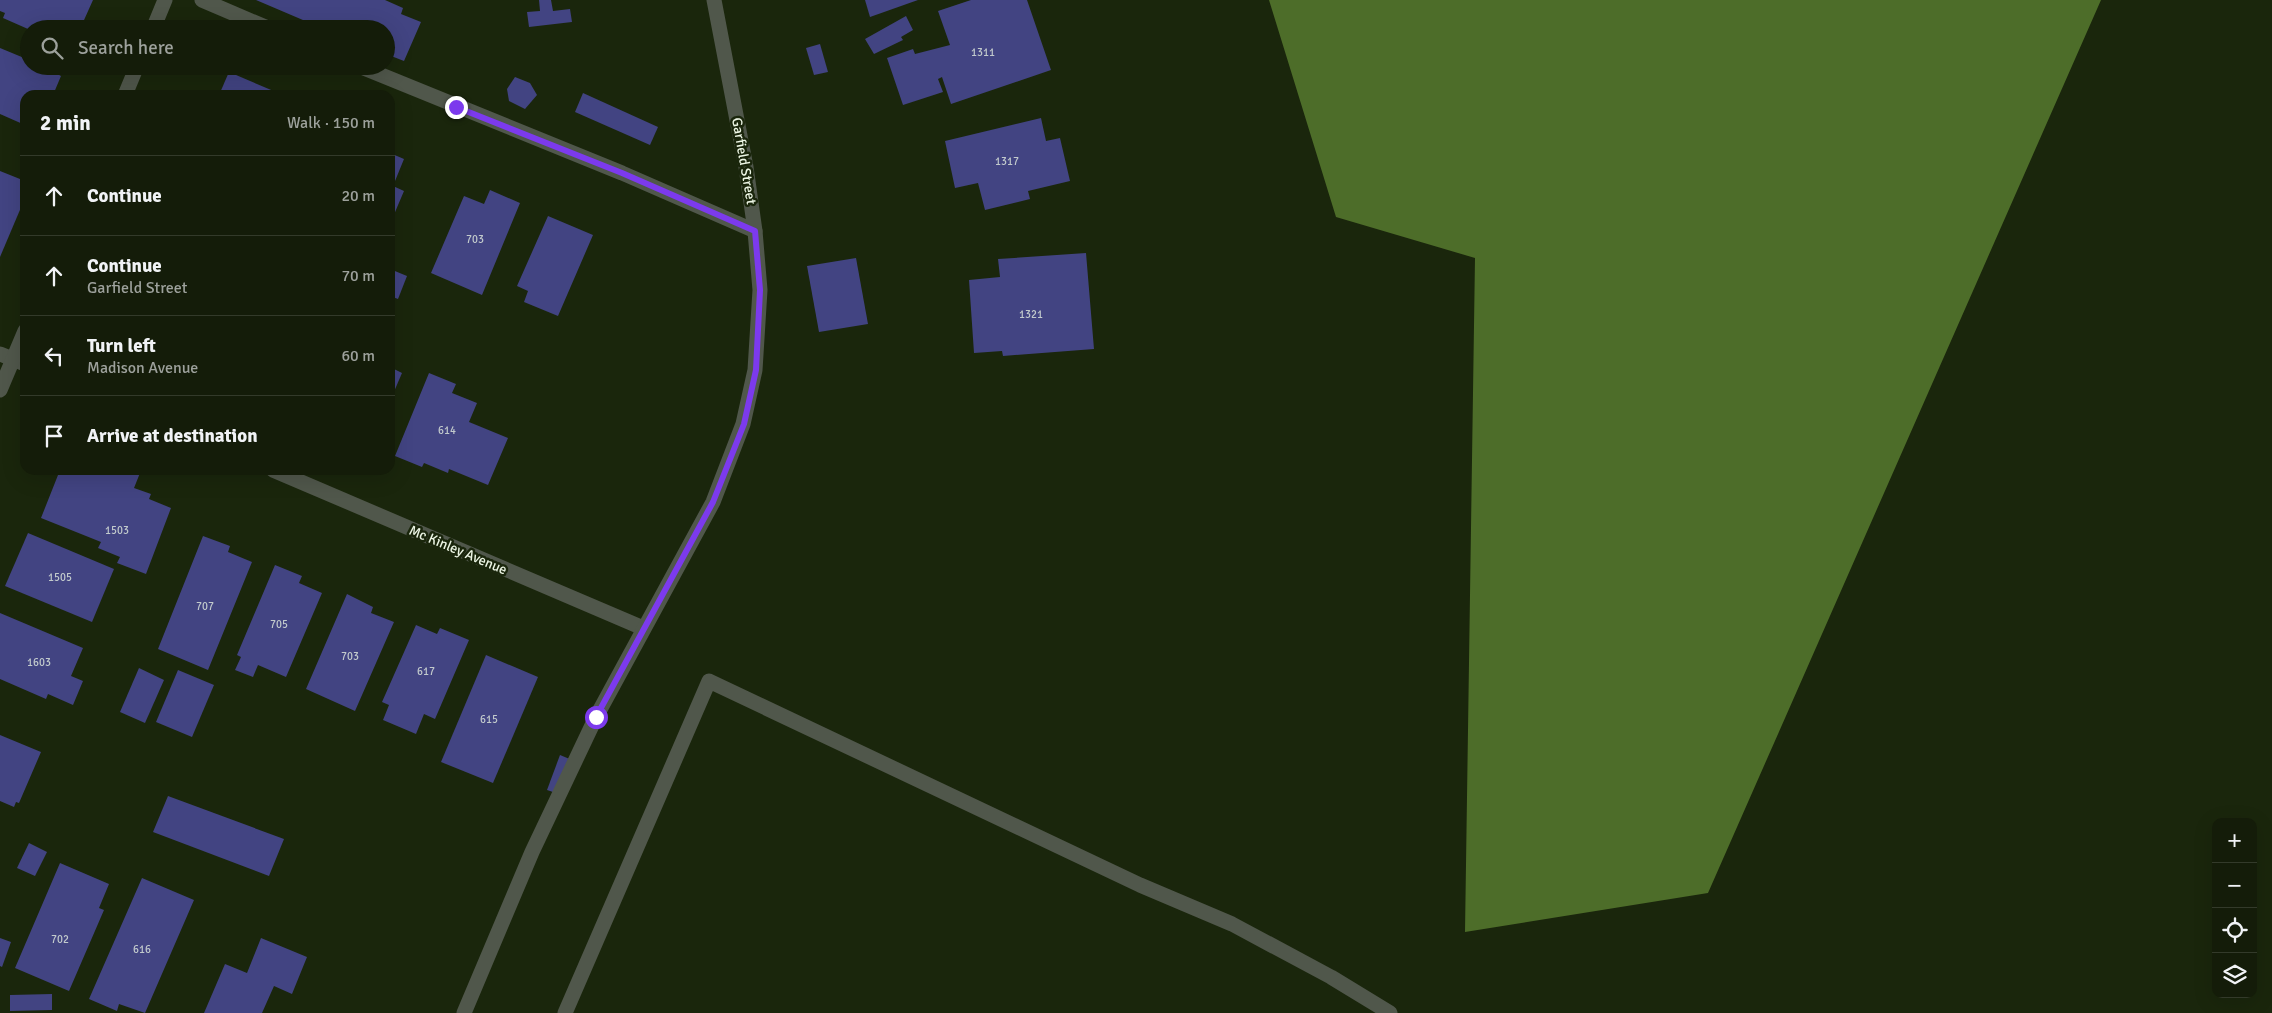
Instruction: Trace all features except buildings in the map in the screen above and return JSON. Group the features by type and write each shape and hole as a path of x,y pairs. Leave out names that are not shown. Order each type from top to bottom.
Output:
{"street":[{"path":"157,20 165,0"},
{"path":"202,0 249,20"},
{"name":"Garfield Street","path":"464,1013 532,852 596,717 713,502 744,424 756,370 760,290 755,231 746,167 714,0"},
{"path":"127,90 133,75"},
{"path":"382,75 622,173 755,231"},
{"path":"0,390 20,343"},
{"name":"Mc Kinley Avenue","path":"286,475 643,628"},
{"path":"565,1013 709,681 1104,868 1232,924 1331,977 1390,1013"}],"shaded area":[{"path":"1269,0 2101,0 1708,893 1465,932 1475,258 1336,217"}],"route":[{"path":"456,107 622,173 755,231 760,290 756,370 744,424 713,502 596,717"}]}
